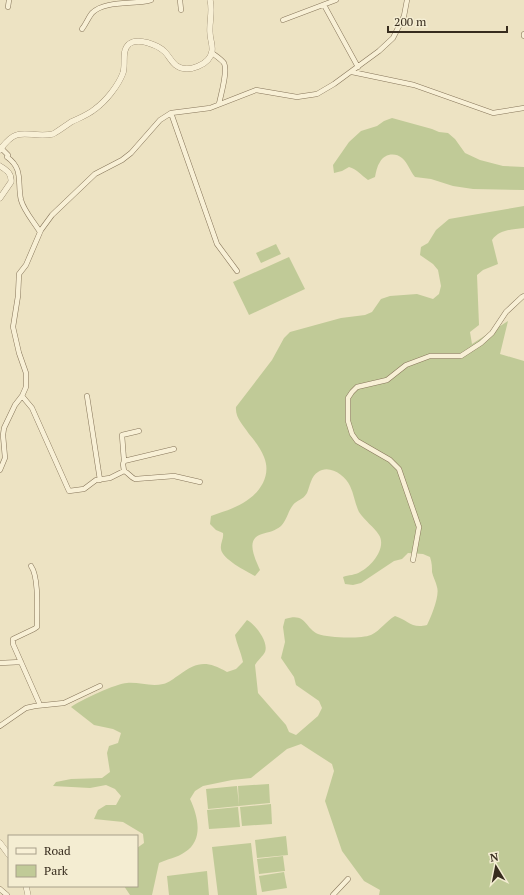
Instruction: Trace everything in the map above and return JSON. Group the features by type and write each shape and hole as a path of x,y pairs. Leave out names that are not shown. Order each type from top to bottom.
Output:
{"street":[{"path":"8,7 9,0"},
{"path":"82,29 93,13 98,9 120,1 141,3 151,0"},
{"path":"180,0 181,10"},
{"path":"210,0 212,9 210,31 212,52 225,67 225,75 219,104"},
{"path":"284,20 336,0"},
{"path":"0,470 5,458 2,435 4,428 15,405 26,388 27,379 13,327 14,313 18,296 19,274 26,265 40,232 52,215 95,174 122,160 131,153 160,120 170,112 210,108 219,104 224,104 256,90 296,97 317,94 334,84 379,51 393,38 404,16 407,0"},
{"path":"324,5 358,67"},
{"path":"40,232 21,200 18,171 15,163 7,157 8,155 1,149 8,139 22,134 53,134 95,110 120,78 124,68 126,49 128,44 132,42 141,41 162,49 176,65 185,68 195,67 205,62 212,52"},
{"path":"352,72 414,85 493,113 524,108"},
{"path":"170,112 216,244 237,271"},
{"path":"0,166 9,172 11,182 0,198"},
{"path":"413,560 419,527 399,469 390,460 356,441 348,421 348,398 358,387 387,380 406,365 430,356 461,356 481,343 492,333 506,312 524,296"},
{"path":"22,396 32,408 70,491 84,489 93,482 110,478 124,471"},
{"path":"87,396 100,480"},
{"path":"124,471 122,435 139,431"},
{"path":"124,461 174,449"},
{"path":"124,471 128,472 132,478 135,479 174,476 200,482"},
{"path":"31,566 34,570 36,579 37,626 34,629 13,639 21,662 40,705"},
{"path":"0,663 21,662"},
{"path":"0,726 26,708 64,703 100,686"},
{"path":"0,843 8,853"},
{"path":"333,895 348,879"},
{"path":"0,889 7,895"}],"green space":[{"path":"392,118 439,132 448,133 455,139 465,153 480,160 503,166 524,167 524,190 473,189 453,186 431,179 415,177 404,160 396,155 384,157 377,167 375,177 368,180 357,171 349,167 334,173 333,165 349,142 361,131 377,126"},
{"path":"524,206 524,228 502,232 495,236 492,240 498,264 483,270 477,275 479,325 470,332 472,344 508,321 500,354 524,361 524,895 379,895 380,890 364,881 342,851 325,801 334,771 332,764 301,744 287,749 251,778 203,786 195,791 190,799 198,827 195,841 191,847 182,854 159,863 152,895 130,895 125,887 138,887 138,847 144,843 143,834 123,822 94,819 98,810 106,805 116,805 121,796 115,789 106,785 90,788 53,786 56,782 71,779 102,778 110,772 107,753 109,746 118,743 121,733 113,729 94,725 71,707 98,693 122,684 132,683 158,685 165,683 197,665 207,664 227,672 236,669 243,662 235,635 247,620 254,625 263,639 266,648 264,654 255,665 258,693 286,725 289,732 296,735 318,716 322,708 319,701 296,685 294,677 281,658 285,642 283,627 285,619 297,617 304,621 313,631 318,634 337,637 360,637 371,635 395,616 413,625 427,625 433,612 438,591 432,572 430,557 423,554 408,553 402,559 394,561 361,583 353,585 345,584 343,577 364,570 373,562 381,546 381,540 377,532 359,512 348,482 341,475 332,470 327,469 318,472 312,479 307,493 293,505 281,526 262,534 254,540 252,545 254,556 260,570 255,576 225,557 221,549 223,533 216,530 210,524 211,516 235,507 254,495 259,490 265,478 266,464 263,454 240,421 237,415 236,407 272,360 284,338 290,332 341,318 365,315 372,312 381,299 390,296 417,294 433,299 439,294 441,286 438,270 433,264 420,255 421,247 428,243 436,230 449,219"},
{"path":"276,244 281,254 261,263 256,253"},
{"path":"289,257 305,289 249,315 233,282"},
{"path":"269,784 270,803 239,806 238,786"},
{"path":"237,786 239,806 208,809 206,789"},
{"path":"271,804 272,824 242,826 240,807"},
{"path":"238,807 240,827 209,829 207,810"},
{"path":"286,836 288,855 257,858 255,840"},
{"path":"251,843 257,895 218,895 212,847"},
{"path":"283,856 285,871 259,874 257,859"},
{"path":"207,871 209,895 169,895 167,876"},
{"path":"284,872 287,888 262,892 259,876"}]}
